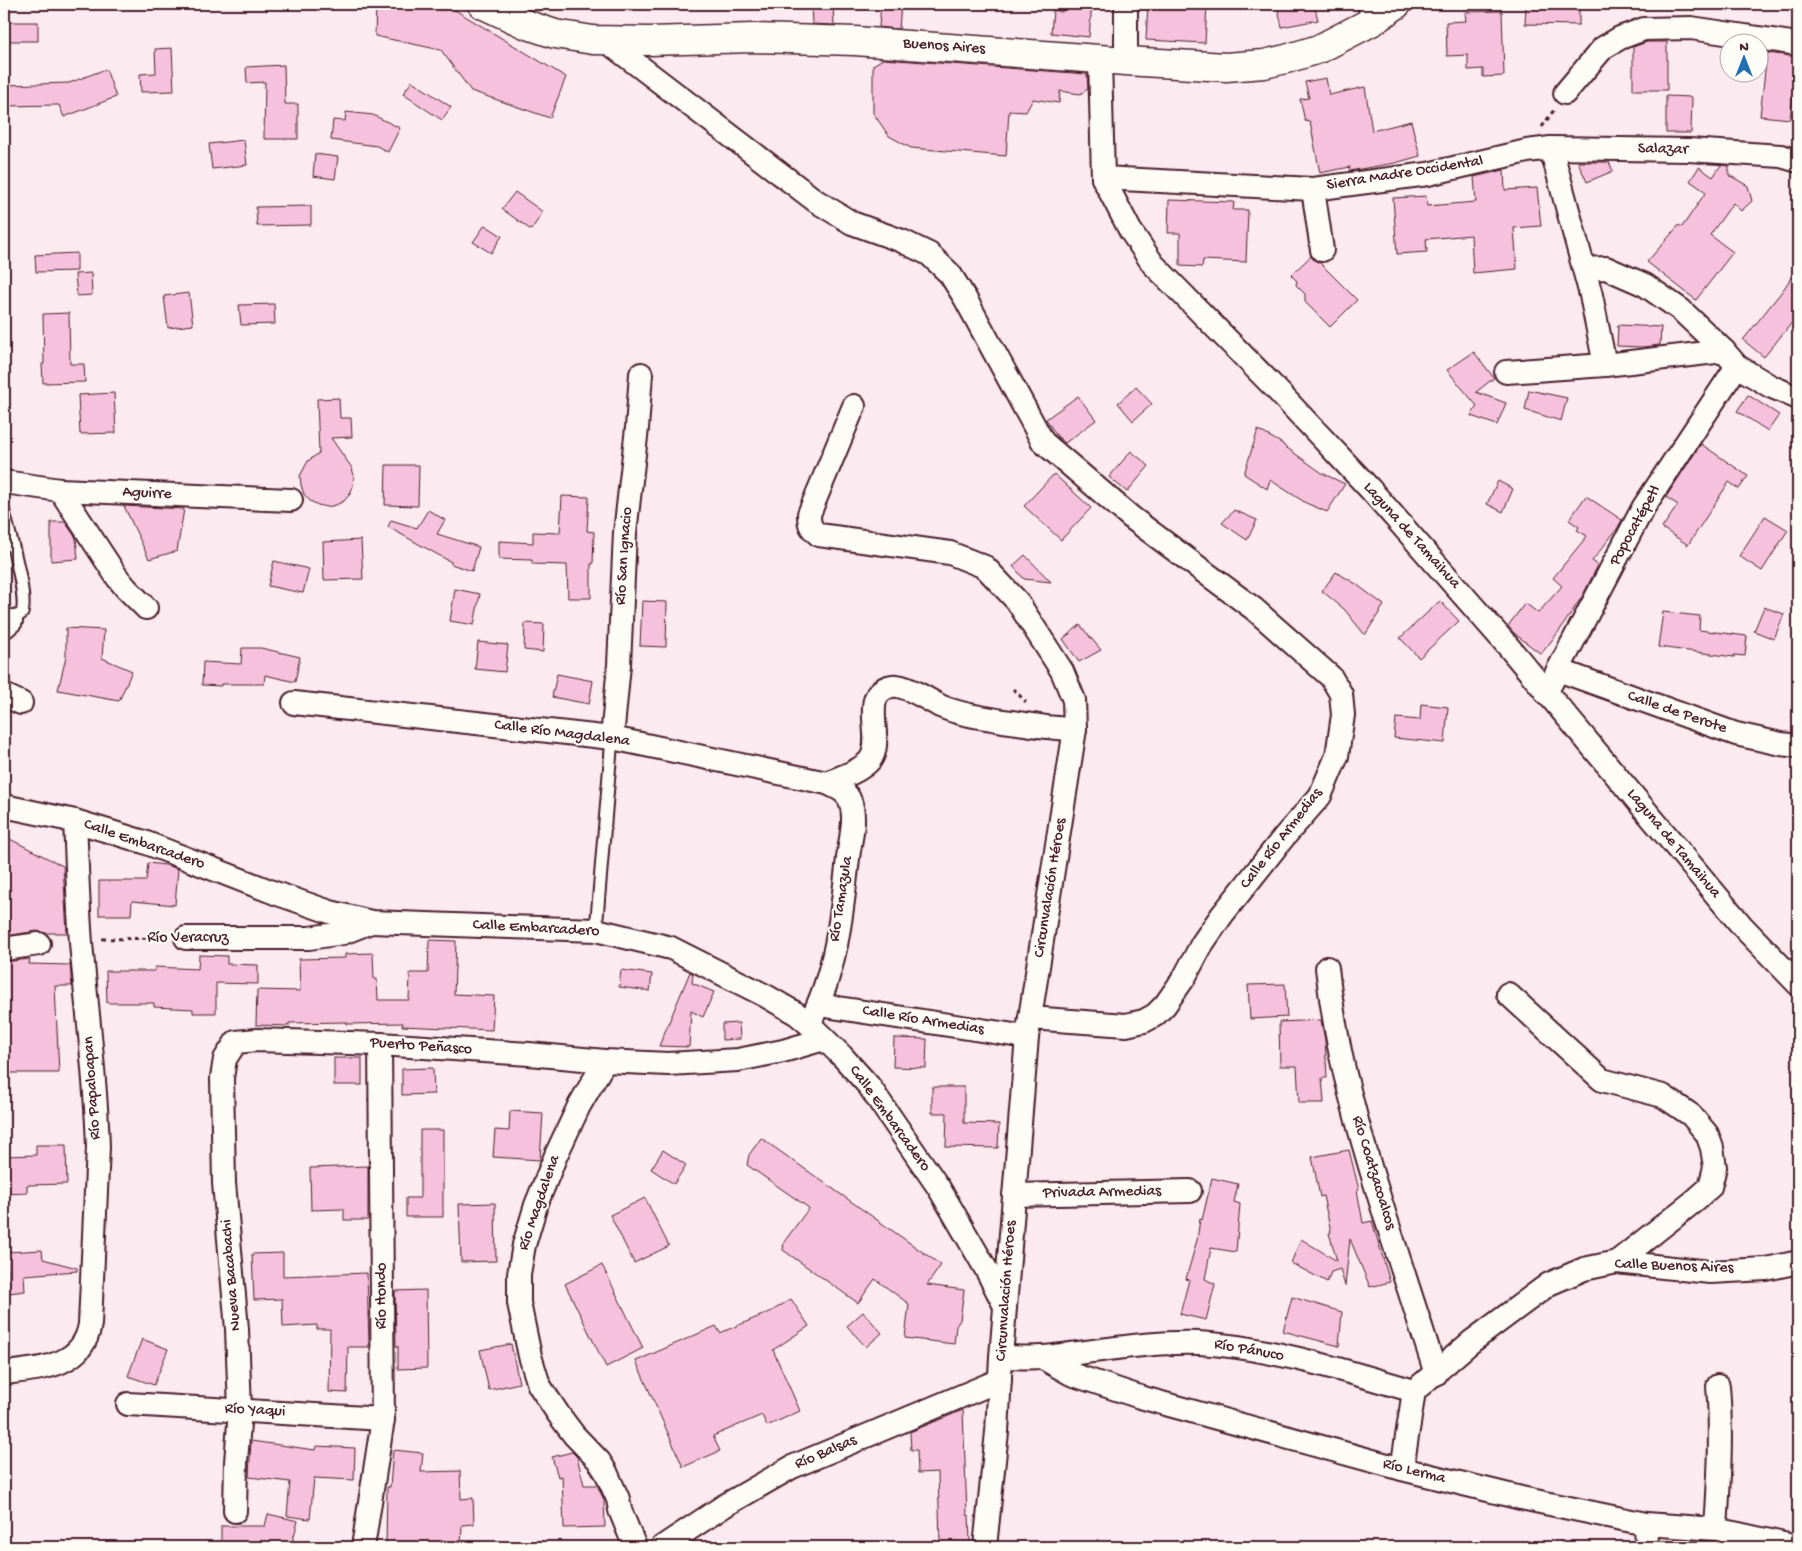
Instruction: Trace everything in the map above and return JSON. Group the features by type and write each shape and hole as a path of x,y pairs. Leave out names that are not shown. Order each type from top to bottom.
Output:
{"street":[{"name":"Buenos Aires","path":"482,4 525,24 556,34 593,40 649,41 753,38 854,41 1226,67 1264,64 1319,49 1371,12 1397,4"},
{"name":"Laguna de Tamaihua","path":"1126,4 1113,60 1103,178 1130,230 1153,264 1274,387 1370,489 1507,644 1546,693 1744,927 1798,984"},
{"path":"1565,93 1603,48 1620,38 1644,29 1690,28 1798,44"},
{"name":"Calle Río Armedias","path":"605,40 816,201 852,223 902,241 929,254 950,274 965,298 1043,442 1132,518 1254,608 1331,677 1340,694 1343,715 1337,756 1320,796 1272,851 1222,915 1202,944 1184,978 1165,1006 1155,1015 1144,1021 1126,1025 1029,1027 817,1023"},
{"path":"1551,148 1591,296 1605,366"},
{"name":"Salazar","path":"1527,151 1551,148 1689,150 1781,156 1798,161"},
{"name":"Sierra Madre Occidental","path":"1103,178 1313,189 1428,174 1527,151"},
{"path":"1313,189 1322,250"},
{"path":"1584,270 1606,268 1645,285 1681,310 1730,358 1770,386 1798,398"},
{"path":"1506,372 1730,358"},
{"name":"Popocatépetl","path":"1546,693 1643,508 1730,358"},
{"name":"Río San Ignacio","path":"612,738 619,665 625,533 642,374"},
{"name":"Circunvalación Héroes","path":"854,406 809,514 809,525 819,535 950,553 985,567 1017,601 1062,671 1074,700 1075,729 1029,1027 1001,1357 997,1432 985,1547"},
{"name":"Aguirre","path":"4,482 60,490 291,500"},
{"path":"60,490 117,577 146,608"},
{"name":"Calle de Perote","path":"1558,670 1736,734 1798,746"},
{"path":"826,783 859,769 870,759 874,749 874,699 880,691 890,686 898,686 943,707 972,715 1050,728 1075,729"},
{"name":"Calle Río Magdalena","path":"294,703 612,738 826,783"},
{"name":"Río Tamazula","path":"817,1023 830,972 842,909 852,824 850,801 845,792 826,783"},
{"name":"Calle Embarcadero","path":"4,806 75,821 144,842 274,893 330,912 371,922 596,930 671,948 766,996 796,1014 817,1023 868,1086 939,1188 986,1269 1005,1307"},
{"name":"Río Papaloapan","path":"4,1373 48,1367 78,1352 88,1336 90,1324 98,1147 95,1081 81,940 75,821"},
{"name":"Río Veracruz","path":"186,938 309,938 343,933 371,922"},
{"path":"4,949 39,944"},
{"name":"Río Coatzacoalcos","path":"1326,968 1335,1025 1350,1094 1436,1374"},
{"path":"1508,994 1602,1080 1663,1096 1691,1115 1708,1134 1715,1167 1710,1187 1694,1202 1617,1262"},
{"path":"606,1061 668,1064 738,1060 783,1051 817,1023"},
{"name":"Puerto Peñasco","path":"236,1042 257,1040 380,1044 606,1061"},
{"name":"Nueva Bacabachi","path":"235,1511 240,1410 237,1329 224,1183 222,1078 225,1058 236,1042"},
{"name":"Río Hondo","path":"364,1547 382,1419 380,1044"},
{"name":"Río Magdalena","path":"606,1061 579,1106 556,1155 536,1205 524,1245 519,1274 519,1303 530,1356 539,1386 564,1422 599,1461 606,1472 635,1547"},
{"name":"Privada Armedias","path":"1014,1196 1190,1191"},
{"name":"Calle Buenos Aires","path":"1414,1391 1472,1342 1548,1284 1584,1269 1617,1262 1710,1272 1766,1269 1797,1263"},
{"name":"Río Pánuco","path":"1001,1357 1041,1357 1156,1344 1197,1343 1240,1347 1324,1366 1414,1391"},
{"name":"Río Lerma","path":"1041,1357 1071,1374 1140,1397 1402,1469 1521,1498 1646,1524 1716,1529 1797,1547"},
{"name":"Río Balsas","path":"662,1547 724,1506 792,1467 1000,1380"},
{"path":"1716,1529 1720,1464 1718,1386"},
{"path":"1402,1469 1414,1391"},
{"name":"Río Yaqui","path":"128,1404 382,1419"},
{"path":"1646,1524 1647,1547"}],"lane":[{"path":"4,512 24,605 22,613 7,624"},
{"path":"596,930 612,738"}],"path":[{"path":"1527,151 1565,93"},
{"name":"Río Veracruz","path":"81,940 186,938"}],"building":[{"path":"376,4 445,4 566,77 550,118 471,91 441,50 375,36"},
{"path":"811,4 833,4 834,25 812,24"},
{"path":"881,4 901,4 899,29 879,27"},
{"path":"1063,4 1092,4 1089,37 1051,33 1053,10 1062,12"},
{"path":"1148,4 1207,4 1205,43 1146,40"},
{"path":"1277,4 1314,4 1318,20 1282,27"},
{"path":"1526,4 1579,4 1579,25 1525,24"},
{"path":"1502,11 1504,76 1483,77 1483,69 1468,70 1468,55 1447,56 1446,22 1466,21 1465,12"},
{"path":"6,22 38,22 38,41 6,41"},
{"path":"1647,42 1667,42 1667,90 1633,90 1633,47"},
{"path":"172,48 174,91 141,92 140,74 156,73 155,49"},
{"path":"1770,53 1798,57 1790,119 1760,116 1764,82 1770,82"},
{"path":"883,59 1087,74 1088,89 1080,94 1060,91 1059,103 1033,99 1026,112 1009,111 1006,156 911,148 889,136 873,113 873,65"},
{"path":"284,65 285,104 298,104 298,139 264,139 265,82 247,83 246,67"},
{"path":"106,69 116,97 64,117 59,105 7,106 6,85 69,83"},
{"path":"1326,78 1329,95 1365,87 1372,131 1411,121 1420,156 1395,163 1349,171 1350,167 1320,173 1310,122 1305,121 1300,99 1309,98 1305,82"},
{"path":"412,81 451,107 442,120 403,94"},
{"path":"1666,96 1692,97 1691,133 1666,133"},
{"path":"346,112 373,115 400,128 388,152 377,146 331,140 333,120 345,121"},
{"path":"244,140 247,165 212,169 209,144"},
{"path":"315,154 338,157 335,179 313,176"},
{"path":"1578,162 1609,162 1613,171 1587,182"},
{"path":"1721,165 1729,166 1729,175 1748,186 1752,201 1741,211 1733,203 1710,235 1733,252 1696,300 1647,262 1679,225 1682,227 1706,192 1690,181 1699,167 1713,177"},
{"path":"1504,170 1505,190 1537,188 1541,226 1514,228 1517,269 1473,273 1471,235 1426,239 1427,252 1397,254 1393,198 1426,196 1427,206 1476,202 1474,177"},
{"path":"515,192 543,212 531,230 502,209"},
{"path":"1169,200 1234,202 1233,210 1248,210 1246,262 1203,260 1202,267 1180,266 1180,233 1168,233"},
{"path":"311,206 311,225 257,226 256,207"},
{"path":"485,225 502,236 491,253 473,242"},
{"path":"77,253 77,271 36,272 35,255"},
{"path":"1311,256 1357,300 1330,327 1305,302 1305,294 1296,285 1297,281 1291,275"},
{"path":"1798,267 1798,315 1764,357 1743,340 1783,290"},
{"path":"91,273 92,295 77,296 75,274"},
{"path":"189,293 193,325 168,328 164,296"},
{"path":"274,304 275,324 241,325 239,305"},
{"path":"69,313 70,364 84,364 85,382 43,383 43,314"},
{"path":"1618,325 1661,327 1660,345 1642,347 1617,346"},
{"path":"1474,352 1494,378 1476,392 1506,403 1497,425 1471,416 1477,406 1447,370"},
{"path":"1136,387 1152,404 1133,421 1118,403"},
{"path":"1529,390 1567,398 1561,421 1525,410"},
{"path":"114,393 116,433 80,434 78,395"},
{"path":"1748,395 1779,415 1768,431 1737,411"},
{"path":"1078,396 1096,420 1065,443 1056,435 1046,419"},
{"path":"339,398 340,418 351,418 352,437 331,438 352,468 354,476 353,486 350,494 344,501 327,507 310,501 304,494 300,476 308,461 319,453 317,399"},
{"path":"1258,430 1283,444 1322,473 1345,484 1327,512 1306,503 1270,480 1267,489 1244,474"},
{"path":"1701,444 1748,476 1739,489 1729,482 1688,545 1662,528 1678,505 1666,497"},
{"path":"1131,451 1149,466 1127,492 1109,477"},
{"path":"386,465 419,465 418,506 385,505"},
{"path":"1054,474 1091,508 1061,540 1024,506"},
{"path":"1498,481 1513,489 1503,512 1487,504"},
{"path":"562,496 589,497 587,531 594,532 593,564 591,564 591,598 568,598 567,565 532,564 532,560 499,559 499,541 533,543 533,532 560,533"},
{"path":"1586,496 1622,520 1592,561 1598,565 1583,595 1560,630 1541,654 1515,634 1508,626 1525,603 1538,613 1562,586 1553,578 1587,536 1577,530 1579,527 1569,520"},
{"path":"124,506 184,509 177,551 149,559"},
{"path":"428,510 445,520 437,534 479,547 472,571 451,564 451,562 388,527 391,520 417,528"},
{"path":"1234,510 1257,520 1247,540 1222,523"},
{"path":"1765,516 1788,530 1762,571 1739,556"},
{"path":"51,522 65,522 76,538 78,559 51,561"},
{"path":"361,540 363,579 324,580 323,542"},
{"path":"1025,555 1051,582 1024,579 1013,566"},
{"path":"274,561 309,569 303,593 268,586"},
{"path":"1336,572 1384,605 1365,635 1344,609 1322,591"},
{"path":"455,589 480,594 474,625 450,621"},
{"path":"642,601 667,602 666,647 640,646"},
{"path":"1440,601 1459,621 1419,658 1400,638"},
{"path":"1764,607 1784,614 1774,639 1754,631"},
{"path":"1663,612 1700,616 1699,630 1747,636 1745,656 1734,655 1734,657 1658,647"},
{"path":"525,623 544,624 543,652 524,650"},
{"path":"1080,625 1101,650 1079,662 1063,639"},
{"path":"66,628 104,630 102,658 132,671 119,701 58,690 66,657"},
{"path":"478,642 508,645 505,672 475,669"},
{"path":"242,648 261,648 300,657 295,682 265,675 264,684 202,685 203,662 241,664"},
{"path":"557,674 593,681 589,704 552,697"},
{"path":"1421,704 1448,707 1445,743 1394,738 1396,718 1420,720"},
{"path":"4,836 63,866 67,933 37,931 5,936"},
{"path":"148,863 166,865 178,869 175,905 132,901 131,915 99,915 99,881 146,881"},
{"path":"429,940 456,941 454,994 494,996 492,1030 402,1026 403,1023 347,1024 347,1022 289,1023 289,1026 256,1025 257,990 300,991 299,959 345,958 345,954 373,953 374,979 377,979 378,1000 409,1000 410,973 428,973"},
{"path":"199,955 227,956 227,964 258,965 258,984 216,983 216,1013 193,1013 193,1009 154,1007 154,1003 107,1003 106,971 155,971 155,967 198,969"},
{"path":"30,959 29,964 70,965 72,986 55,986 59,1073 4,1073 4,962"},
{"path":"621,970 652,974 650,991 619,987"},
{"path":"690,972 693,974 692,983 714,992 703,1017 691,1011 689,1047 659,1046"},
{"path":"1285,984 1287,1017 1250,1019 1248,985"},
{"path":"1321,1020 1325,1040 1327,1078 1322,1078 1324,1103 1299,1103 1297,1066 1280,1066 1279,1022"},
{"path":"739,1023 740,1039 722,1040 722,1024"},
{"path":"894,1038 927,1039 926,1068 893,1067"},
{"path":"334,1058 362,1058 362,1085 334,1085"},
{"path":"433,1068 434,1094 402,1095 402,1069"},
{"path":"932,1087 964,1087 964,1123 999,1124 998,1148 946,1147 947,1113 932,1113"},
{"path":"510,1111 543,1113 540,1160 493,1157 495,1130 509,1131"},
{"path":"420,1130 443,1130 443,1217 406,1217 406,1198 420,1198"},
{"path":"761,1138 941,1265 927,1285 964,1290 960,1320 956,1326 954,1344 905,1338 909,1304 875,1279 858,1303 783,1250 784,1242 809,1208 747,1165 749,1155"},
{"path":"36,1145 66,1145 67,1184 27,1185 27,1193 4,1194 4,1156 36,1155"},
{"path":"663,1150 686,1165 674,1184 651,1169"},
{"path":"1349,1150 1359,1190 1357,1190 1363,1223 1372,1221 1390,1282 1370,1287 1350,1239 1345,1286 1340,1269 1331,1272 1327,1282 1291,1263 1301,1239 1337,1261 1329,1233 1331,1232 1323,1196 1320,1197 1312,1157"},
{"path":"368,1166 368,1220 344,1220 344,1209 311,1210 310,1168"},
{"path":"1212,1178 1238,1184 1234,1202 1240,1204 1236,1252 1211,1248 1205,1279 1215,1284 1206,1320 1180,1314 1189,1280 1186,1279 1197,1240 1200,1219 1202,1220"},
{"path":"645,1198 669,1246 634,1263 610,1215"},
{"path":"495,1203 496,1261 461,1262 459,1204"},
{"path":"42,1250 43,1259 77,1268 77,1271 24,1275 25,1291 9,1293 7,1252"},
{"path":"283,1253 283,1276 367,1273 369,1347 348,1347 347,1393 329,1392 330,1329 317,1329 317,1325 283,1327 282,1299 254,1300 252,1254"},
{"path":"602,1265 643,1348 606,1367 565,1284"},
{"path":"426,1290 427,1368 398,1369 395,1291"},
{"path":"1292,1297 1342,1312 1339,1346 1283,1331"},
{"path":"791,1299 809,1326 773,1350 800,1411 767,1426 762,1415 713,1436 720,1451 683,1467 636,1361 716,1326 720,1333 772,1311"},
{"path":"863,1312 882,1333 866,1347 847,1326"},
{"path":"142,1339 168,1349 154,1385 128,1376"},
{"path":"511,1344 519,1383 489,1390 480,1350"},
{"path":"963,1410 967,1515 969,1515 970,1542 940,1544 938,1472 918,1473 917,1450 911,1450 910,1432"},
{"path":"251,1441 315,1450 316,1446 355,1448 354,1480 314,1478 310,1519 287,1516 290,1482 249,1477"},
{"path":"393,1450 423,1453 421,1472 460,1471 461,1499 473,1498 474,1524 462,1525 461,1547 386,1547 387,1487 390,1487"},
{"path":"572,1452 577,1457 584,1485 597,1485 604,1500 605,1527 564,1528 562,1476 558,1477 552,1457"},
{"path":"268,1514 298,1521 291,1547 221,1547 221,1526 265,1526"}]}
